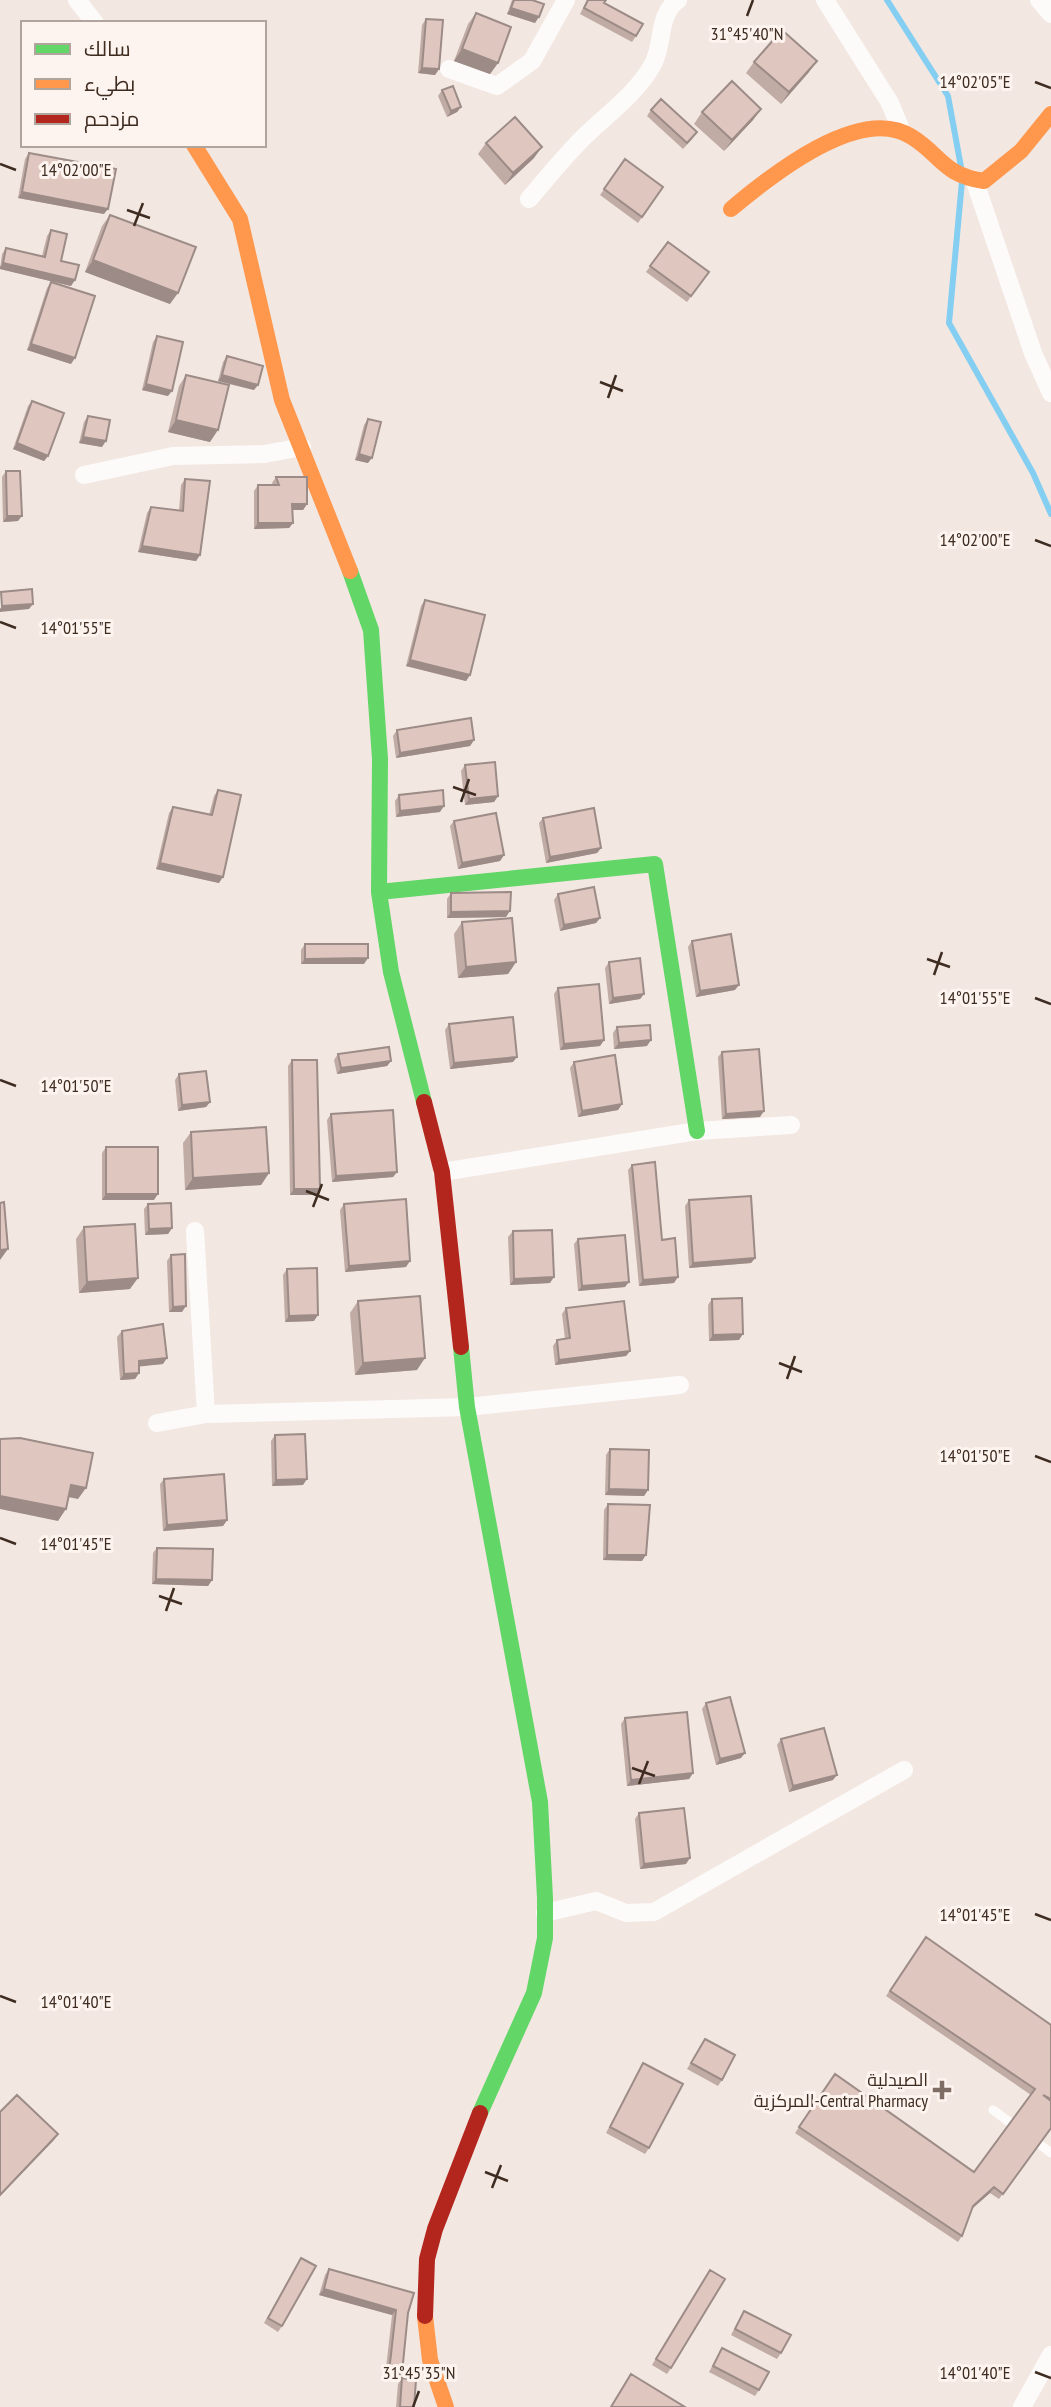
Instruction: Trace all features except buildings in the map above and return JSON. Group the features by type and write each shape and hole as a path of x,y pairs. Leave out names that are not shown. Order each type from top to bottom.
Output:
{"street":[{"path":"77,0 94,21"},
{"path":"449,69 497,86 532,61 566,0"},
{"path":"529,199 585,135 630,96 654,62 661,29 671,5 678,0"},
{"path":"825,0 890,103 901,130"},
{"path":"1039,0 1051,14"},
{"path":"731,209 791,160 818,145 846,135 873,130 901,130 923,143 946,167 963,177 979,180 1008,166 1030,144 1051,114"},
{"path":"195,147 240,219 282,400 371,630 380,760 379,892 391,972 442,1172 467,1407 540,1802 545,1938 534,1993 471,2132 435,2229 427,2259 425,2325 430,2360 446,2407"},
{"path":"979,180 1033,353 1051,393"},
{"path":"85,475 173,456 264,454 302,447"},
{"path":"379,892 655,864 697,1131"},
{"path":"442,1172 697,1131 791,1125"},
{"path":"195,1231 206,1414"},
{"path":"157,1423 206,1414 467,1407 680,1385"},
{"path":"545,1913 596,1901 625,1913 654,1912 904,1769"},
{"path":"1022,2407 1051,2355"}],"lane":[{"path":"993,2110 1051,2153"}],"waterway":[{"path":"887,0 948,96 961,167"},
{"path":"962,181 949,323 1033,473 1051,514"}],"traffic: fast":[{"path":"350,571 371,630 380,759 379,892 391,972 424,1102"},
{"path":"379,892 655,864 697,1131"},
{"path":"461,1347 467,1407 540,1802 545,1898 545,1938 534,1993 480,2113"}],"traffic: slow":[{"path":"731,209 768,179 816,148 842,136 867,129 891,129 912,137 951,169 984,181 1021,151 1051,114"},
{"path":"195,147 240,219 282,400 350,571"},
{"path":"425,2316 430,2360 446,2407"}],"traffic: jam":[{"path":"424,1102 442,1172 461,1347"},
{"path":"425,2316 427,2259 435,2229 480,2113"}],"place":[{"name":"الصيدلية المركزية-Central Pharmacy","path":"942,2090"}]}
